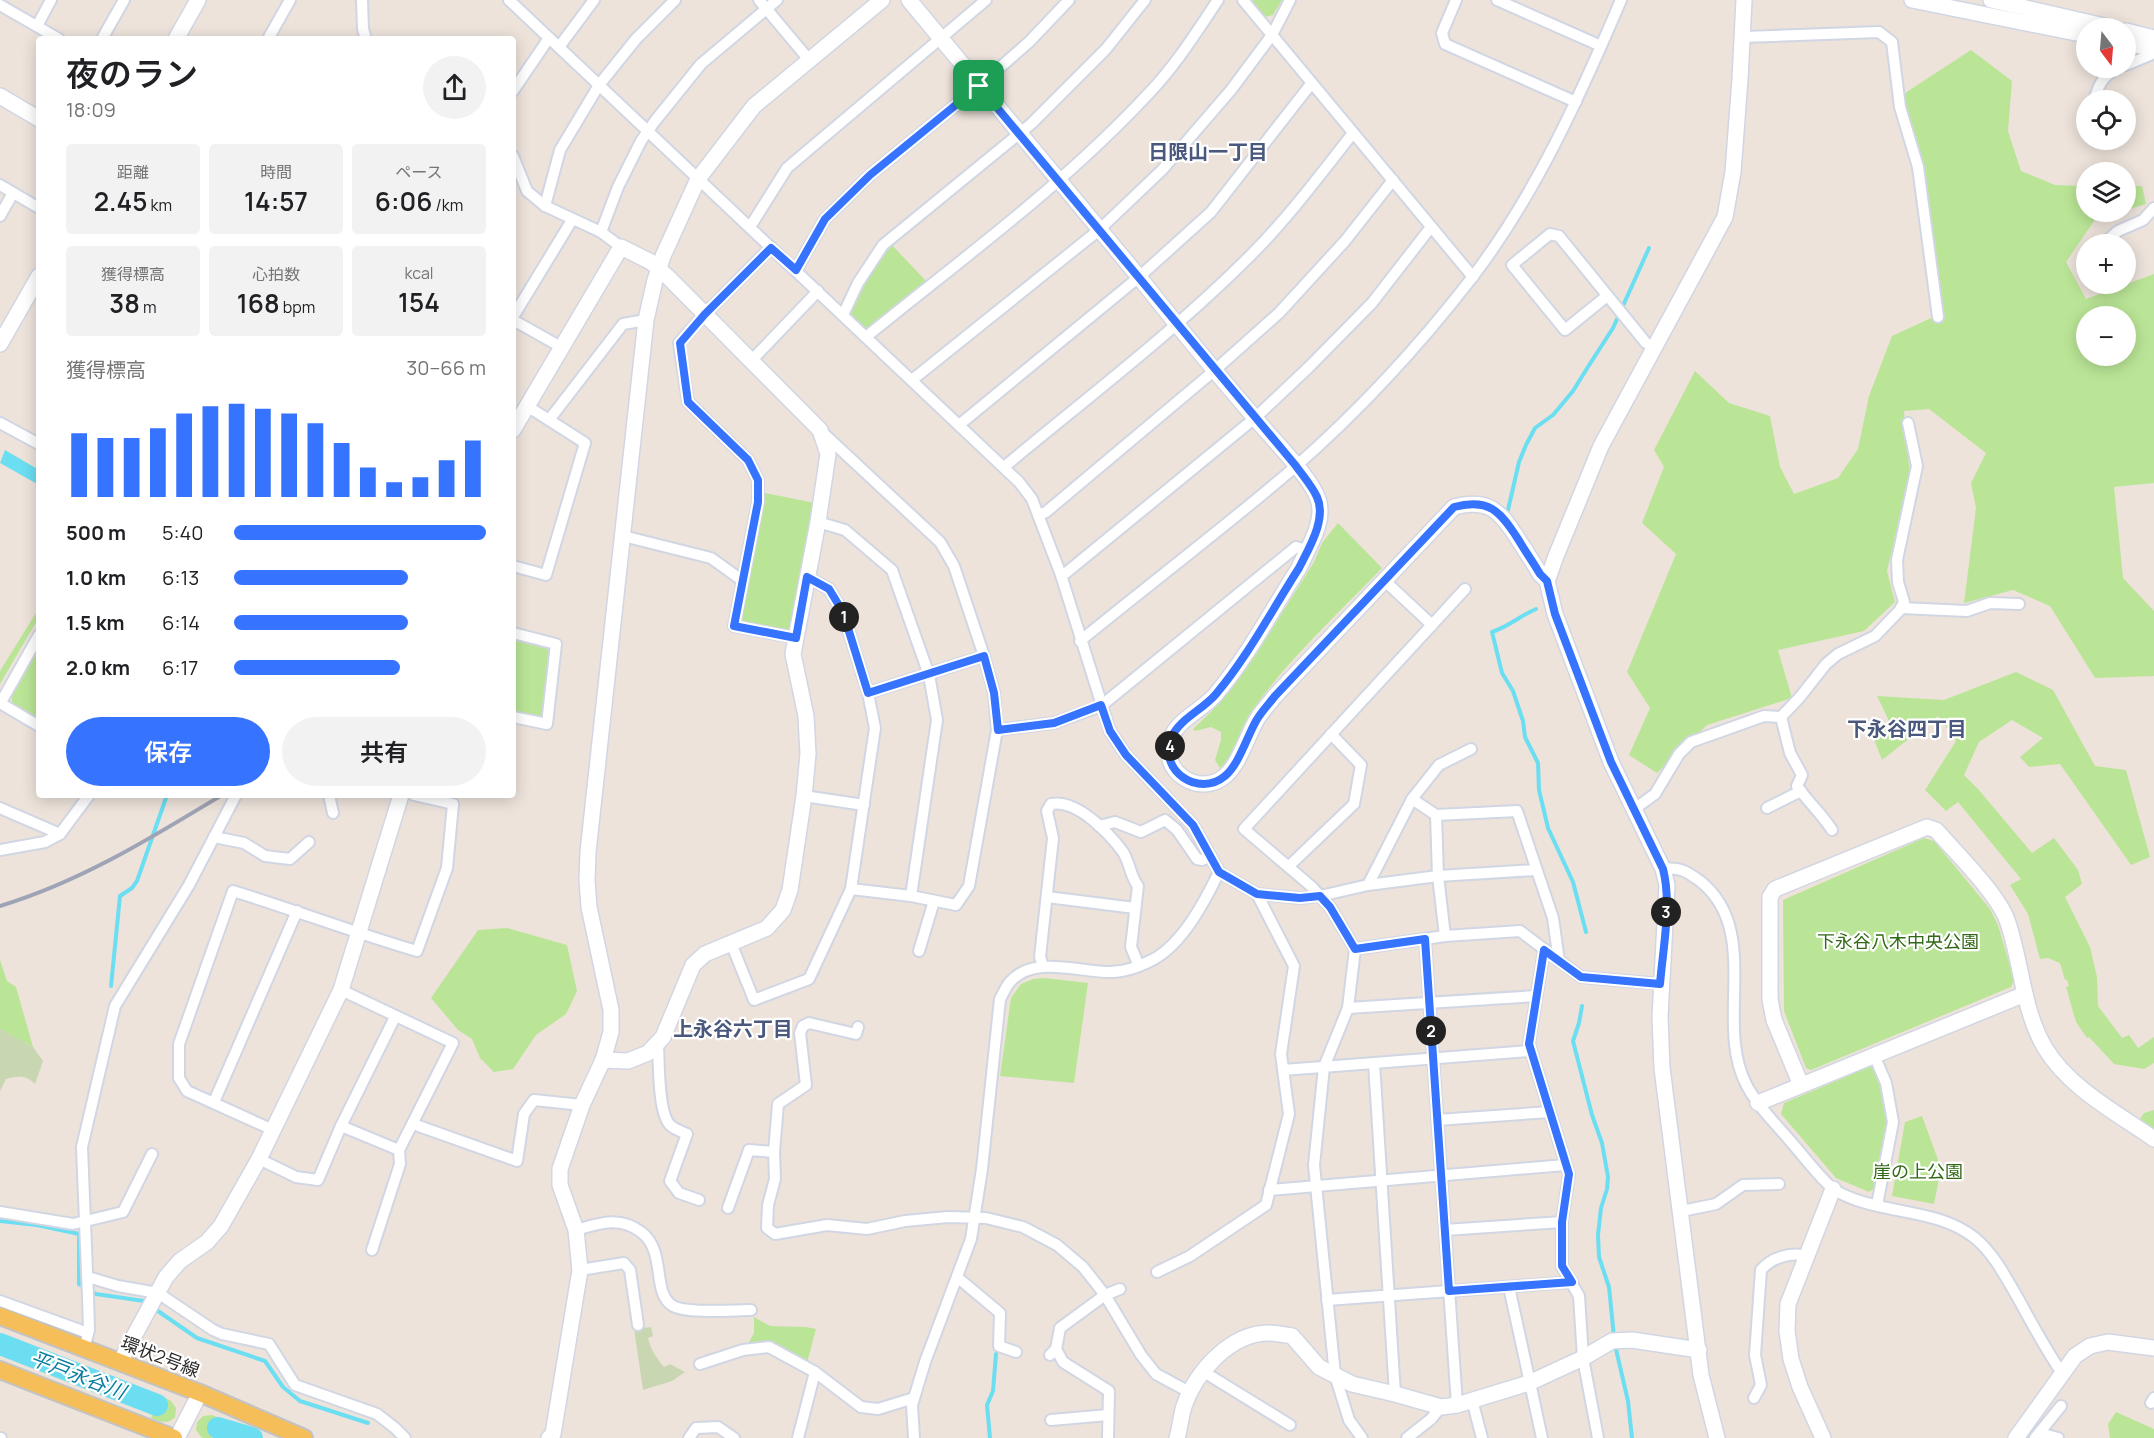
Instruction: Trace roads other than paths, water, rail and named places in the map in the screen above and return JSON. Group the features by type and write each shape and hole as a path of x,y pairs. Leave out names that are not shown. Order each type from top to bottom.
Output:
{"main road":[{"name":"環状2号線","path":"0,1316 86,1341 120,1362 200,1393 304,1438"},
{"path":"0,1370 176,1438"}],"street":[{"path":"37,26 51,0"},
{"path":"104,36 124,0"},
{"path":"178,36 198,0"},
{"path":"270,36 290,0"},
{"path":"362,0 362,36"},
{"path":"509,0 1004,467 1026,491 1032,500 1061,575 1110,731 1126,755 1193,825 1219,872 1257,894 1300,898 1368,885 1438,876 1536,870"},
{"path":"559,47 594,0"},
{"path":"545,206 560,150 599,85 636,39 675,0"},
{"path":"601,232 618,187 649,131 701,64 763,4 777,0"},
{"path":"549,1438 553,1434 580,1270 576,1230 560,1185 560,1169 582,1105 603,1060 611,1032 610,1010 589,907 587,880 609,648 646,320 659,268 698,179 754,106 882,0"},
{"path":"909,0 939,39 1296,466 1318,498 1320,514 1308,550 1299,568 1215,696 1180,725 1171,738 1169,754 1173,768 1184,779 1199,785 1214,783 1226,776 1235,765 1257,719 1275,696 1454,507 1471,503 1487,506 1497,511 1505,519 1540,574 1547,581 1555,614 1611,762 1663,869 1667,885 1659,1017 1662,1068 1704,1389 1717,1438"},
{"path":"750,227 787,168 986,0"},
{"path":"796,270 825,219 870,175 1029,42 1069,0"},
{"path":"843,315 858,283 883,245 1020,135 1106,49 1145,0"},
{"path":"866,337 1059,181 1152,91 1218,0"},
{"path":"1243,0 1473,277"},
{"path":"912,380 1099,230 1162,170 1231,90 1272,35 1290,0"},
{"path":"1456,0 1442,33 1445,44 1576,102"},
{"path":"1497,0 1601,46"},
{"path":"1080,641 1296,466 1423,338 1473,277 1517,211 1576,102 1620,0"},
{"path":"1547,581 1601,446 1720,228 1729,205 1744,0"},
{"path":"1912,0 2076,33"},
{"path":"1991,0 2076,20"},
{"path":"763,4 810,61"},
{"path":"0,5 54,36"},
{"path":"1743,37 1879,32 1892,42 1899,108 1917,167 1938,317"},
{"path":"2136,34 2154,38"},
{"path":"516,87 549,38"},
{"path":"2136,45 2154,49 2150,56 2136,61"},
{"path":"959,425 1139,277 1211,212 1311,84"},
{"path":"0,96 36,116"},
{"path":"1004,467 1176,324 1251,255 1302,198 1353,133"},
{"path":"516,164 527,191 545,206 601,232 621,247 659,268 820,430 940,542 954,566 994,693 998,730 969,886 956,905 911,896 851,889"},
{"path":"1038,515 1046,512 1279,313 1345,241 1393,180"},
{"path":"0,185 36,206"},
{"path":"0,216 13,193"},
{"path":"2115,234 2143,220 2154,208"},
{"path":"516,314 572,220"},
{"path":"1061,575 1255,418 1310,367 1372,303 1431,227"},
{"path":"1610,300 1565,330 1512,265 1550,234 1559,236 1646,343 1653,347"},
{"path":"516,425 621,247"},
{"path":"771,248 705,314 680,343 688,402 748,460 758,480 758,502 734,626 796,638"},
{"path":"0,344 36,281"},
{"path":"751,361 818,291"},
{"path":"549,420 623,324 646,320"},
{"path":"516,321 561,347"},
{"path":"516,567 546,574 585,443 527,406"},
{"path":"0,423 36,439"},
{"path":"1633,810 1655,794 1678,754 1691,742 1764,716 1781,717 1826,664 1838,654 1875,636 1901,608 1904,602 1898,582 1897,560 1917,466 1908,423"},
{"path":"603,1060 618,1062 637,1059 658,1044 693,965 705,954 767,928 783,910 790,890 808,753 806,716 793,654 818,522 828,453 820,430"},
{"path":"818,522 846,530 892,570 929,675 937,720 911,896"},
{"path":"623,536 711,558 743,581"},
{"path":"998,730 1054,723 1101,705 1296,547 1308,550"},
{"path":"731,943 754,1000 809,979 851,889 875,728 868,693 843,612 829,589 807,577"},
{"path":"1385,581 1432,625"},
{"path":"1362,1438 1349,1420 1335,1375 1314,1165 1324,1067 1348,1008 1355,949 1330,907 1320,896 1289,866 1244,829 1465,589"},
{"path":"1901,608 1967,611 1990,603 2019,604"},
{"path":"516,634 556,644 548,724 516,718"},
{"path":"36,640 0,703 36,724"},
{"path":"868,693 984,656"},
{"path":"1781,717 1790,753 1802,775 1797,786 1810,805 1819,810 1832,830"},
{"path":"1289,866 1354,804 1361,765 1331,735"},
{"path":"1368,885 1412,799 1439,765 1471,748"},
{"path":"1767,808 1801,791"},
{"path":"804,796 864,805"},
{"path":"0,850 45,842 60,834 87,798"},
{"path":"0,1301 86,1341 88,1281 82,1147 115,1006 189,885 234,798"},
{"path":"330,798 333,813"},
{"path":"120,1362 166,1277 180,1261 207,1242 221,1226 259,1159 341,990 400,798"},
{"path":"273,1130 187,1091 179,1078 179,1044 233,891 359,934 417,951 447,868 453,804 427,798"},
{"path":"1412,799 1436,815 1517,811 1553,918 1559,961"},
{"path":"1043,966 1040,957 1053,838 1047,811 1051,804 1059,802 1088,815 1123,853 1131,876 1138,886 1131,947 1139,966"},
{"path":"0,808 60,834"},
{"path":"1436,815 1438,876 1445,936"},
{"path":"1099,826 1114,822 1141,832 1165,820 1177,830 1197,859 1202,860 1210,856"},
{"path":"1801,1085 1774,1020 1770,999 1770,897 1775,889 1927,827 1936,830 1997,902 2007,920 2034,1025 2045,1048 2063,1070 2085,1090 2154,1139"},
{"path":"214,837 244,843 265,855 290,859 309,842"},
{"path":"1663,869 1677,867 1701,883 1720,904 1726,917 1734,948 1735,1054 1747,1086 1758,1103 1833,1190 1877,1205 1934,1218 1954,1225 1974,1238 1996,1259 2062,1375"},
{"path":"914,1438 912,1406 914,1398 971,1239 982,1169 1000,999 1010,982 1025,970 1043,966 1107,973 1126,971 1155,958 1170,947 1202,906 1219,872"},
{"path":"1157,1272 1198,1251 1266,1204 1289,1114 1281,1054 1294,966 1257,894"},
{"path":"1047,897 1135,908"},
{"path":"919,951 934,902"},
{"path":"214,1102 297,911"},
{"path":"1355,949 1445,936 1520,931 1581,977 1660,984"},
{"path":"1425,939 1457,1405"},
{"path":"1544,950 1529,1044 1569,1174 1562,1222 1562,1266 1579,1296 1582,1358 1598,1438"},
{"path":"341,990 453,1043 399,1150 400,1164 372,1250"},
{"path":"1758,1103 2025,994"},
{"path":"1348,1008 1536,996"},
{"path":"259,1159 296,1177 318,1180 341,1126 395,1017"},
{"path":"858,1027 856,1034 809,1023 803,1026 800,1033 806,1085 778,1104 774,1152 775,1179 768,1205 767,1228 775,1234 827,1225 867,1228 905,1221 948,1217 986,1218 1023,1227 1057,1245 1083,1267 1105,1295 1156,1374 1191,1393"},
{"path":"658,1044 659,1083 665,1117 671,1126 687,1134 670,1180 679,1193 699,1200"},
{"path":"1283,1070 1530,1051"},
{"path":"1874,1056 1886,1083 1893,1122 1877,1205"},
{"path":"1374,1063 1395,1394"},
{"path":"413,1124 517,1161 524,1114 534,1100 582,1105"},
{"path":"1437,1120 1549,1112"},
{"path":"341,1126 399,1150"},
{"path":"728,1208 749,1150 774,1152"},
{"path":"0,1212 73,1224 123,1212 152,1154"},
{"path":"1269,1190 1565,1165"},
{"path":"1682,1210 1716,1204 1743,1185 1779,1184"},
{"path":"1823,1438 1800,1387 1791,1359 1787,1331 1788,1304 1833,1190"},
{"path":"576,1230 614,1220 632,1225 651,1239 661,1285 667,1301 674,1306 684,1310 752,1310"},
{"path":"1445,1230 1562,1222"},
{"path":"1754,1398 1761,1385 1755,1355 1761,1270 1767,1263 1795,1253 1807,1256"},
{"path":"580,1270 624,1263 630,1270 638,1325"},
{"path":"957,1277 1000,1313 999,1346 1016,1352"},
{"path":"88,1281 157,1294 213,1330 269,1344 296,1385 377,1414 405,1438"},
{"path":"1327,1300 1572,1282"},
{"path":"1509,1287 1542,1438"},
{"path":"1108,1438 1109,1391 1063,1362 1053,1352 1060,1328 1105,1295 1120,1289"},
{"path":"1178,1438 1184,1405 1208,1364 1230,1344 1251,1336 1268,1333 1292,1336 1319,1366 1352,1384 1441,1407 1457,1405 1529,1383 1616,1340 1699,1350"},
{"path":"2016,1438 2075,1356 2090,1346 2108,1342 2154,1348"},
{"path":"700,1364 743,1350 769,1347 815,1372 861,1407 878,1409 914,1398"},
{"path":"798,1438 815,1372"},
{"path":"1204,1372 1290,1425"},
{"path":"176,1438 200,1393"},
{"path":"1472,1400 1482,1438"},
{"path":"2037,1435 2061,1406"},
{"path":"1407,1438 1431,1419 1441,1407"},
{"path":"1051,1420 1108,1415"},
{"path":"689,1438 696,1428 718,1427 734,1438"},
{"path":"2037,1435 2058,1438"}],"water":[{"path":"5,450 36,468 36,483 0,463"}],"waterway":[{"path":"1508,510 1519,462 1535,428 1553,415 1573,391 1613,328 1649,248"},
{"path":"1536,609 1492,632 1502,673 1513,691 1523,721 1525,737 1538,763 1539,790 1548,828 1573,882 1586,932"},
{"path":"111,986 120,896 132,888 137,881 166,798"},
{"path":"1582,1006 1573,1041 1592,1115 1602,1143 1608,1177 1598,1235 1599,1257 1609,1287 1614,1337"},
{"path":"0,1221 37,1225 79,1234 79,1284 96,1294 144,1301 148,1304"},
{"path":"155,1309 197,1338 265,1361 283,1387 300,1401 368,1423"},
{"name":"平戸永谷川","path":"0,1344 157,1405"},
{"path":"1615,1345 1628,1401 1632,1438"},
{"path":"990,1438 987,1405 993,1391 996,1354"},
{"name":"平戸永谷川","path":"218,1428 252,1438"}],"railway":[{"path":"0,906 87,872 142,843 217,798"}],"district":[{"name":"日限山一丁目","path":"1208,152"},
{"name":"下永谷四丁目","path":"1907,729"},
{"name":"上永谷六丁目","path":"733,1029"}],"park label":[{"name":"下永谷八木中央公園","path":"1898,942"},
{"name":"崖の上公園","path":"1918,1172"}]}
